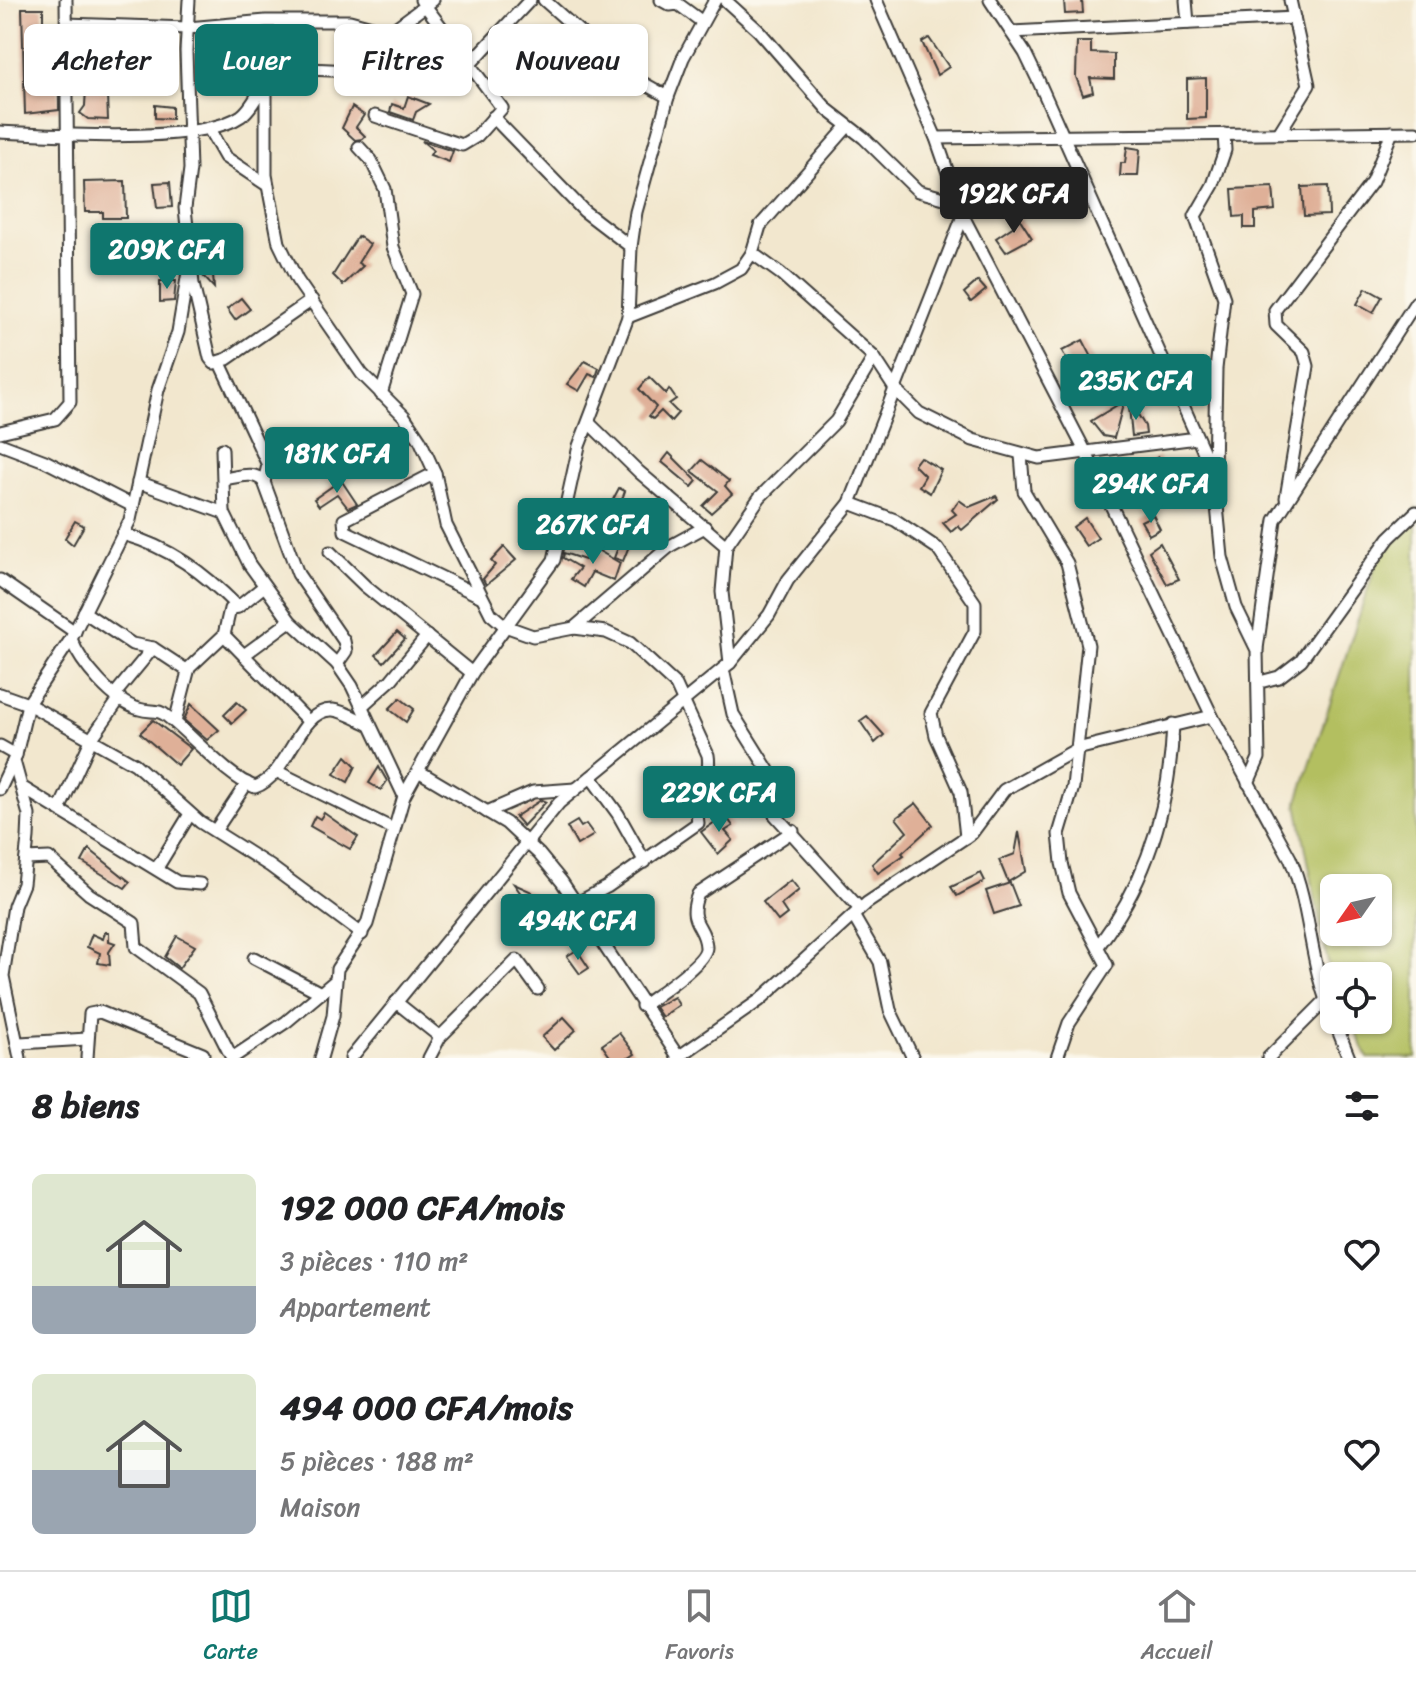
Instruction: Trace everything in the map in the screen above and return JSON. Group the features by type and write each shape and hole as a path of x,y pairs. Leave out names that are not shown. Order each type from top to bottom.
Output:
{"street":[{"path":"66,0 66,24"},
{"path":"189,0 189,130 185,208 190,260 208,351 214,363 220,363 258,340 312,300"},
{"path":"472,62 530,0"},
{"path":"544,0 634,79 668,97"},
{"path":"661,0 678,5 701,21"},
{"path":"321,1058 333,1016 335,981 340,963 362,934 404,796 472,673 554,560 572,470 628,317 636,212 668,97 701,21 715,0"},
{"path":"725,0 759,31 828,110 918,191 959,202"},
{"path":"876,0 936,138 963,216 1085,451 1212,716 1299,879 1320,984"},
{"path":"990,0 1025,53 1214,475"},
{"path":"1186,0 1188,23"},
{"path":"1279,133 1309,85 1290,0"},
{"path":"400,24 426,2 442,24"},
{"path":"1011,32 1294,18"},
{"path":"179,28 266,21 350,21 361,24"},
{"path":"375,116 462,145 477,136 502,107 472,64"},
{"path":"0,432 55,419 70,402 67,96"},
{"path":"0,132 67,134 209,129 242,115 255,96"},
{"path":"266,96 267,185 279,243 312,300 381,394 415,431 435,473 446,525 491,614 505,626 533,636 574,628 606,632 630,643 676,685 710,767 695,807 698,823 645,862 577,903"},
{"path":"493,117 584,211 631,247"},
{"path":"628,317 715,283 741,269 752,253 760,226 848,126"},
{"path":"209,129 225,157 267,185"},
{"path":"1286,498 1308,366 1304,352 1276,325 1275,310 1372,182 1392,132"},
{"path":"936,138 1416,132"},
{"path":"1224,134 1225,150 1213,185 1195,216 1224,298 1216,369 1214,475 1222,557 1236,607 1257,650"},
{"path":"359,147 371,160 385,189 393,247 412,294 381,394"},
{"path":"351,1058 559,803 727,666 769,615 788,580 850,503 963,216"},
{"path":"752,253 781,274 874,357 895,389 938,425 1021,455 1039,458 1197,438"},
{"path":"0,789 15,758 28,704 73,636 123,534 133,506 158,390 178,332 190,260"},
{"path":"1248,783 1259,758 1260,682 1257,650 1275,520 1286,498 1416,302"},
{"path":"874,357 836,421 760,497 726,546 722,592 733,714 768,770 768,802 775,815 793,831 857,913 880,962 890,1010 913,1058"},
{"path":"220,363 268,465 264,482"},
{"path":"589,423 639,472 726,546"},
{"path":"0,444 45,461 133,506"},
{"path":"222,449 224,513 263,587 290,621 337,664 362,706 404,796"},
{"path":"1021,455 1024,491 1067,563 1088,645 1073,787 1059,834 1069,893 1107,965 1069,1023 1057,1058"},
{"path":"435,473 344,520 345,531 481,597"},
{"path":"224,479 248,475 259,476 264,482 298,574 344,641 346,651 337,664"},
{"path":"138,482 224,513"},
{"path":"850,503 895,520 937,548 975,603 975,631 931,713 936,736 961,792 966,837"},
{"path":"1260,682 1287,673 1301,660 1389,538 1416,512"},
{"path":"574,628 670,546 705,527"},
{"path":"123,534 171,551 206,575 238,607"},
{"path":"330,552 365,586 472,673"},
{"path":"0,580 73,636 90,672 118,696 137,709 158,710 247,783 259,786 278,772 308,721 324,710 333,710 368,724"},
{"path":"175,722 188,671 224,635 230,609 238,607 263,587"},
{"path":"84,612 132,644 153,648 188,671"},
{"path":"244,655 290,621"},
{"path":"224,635 308,721"},
{"path":"362,706 391,680 427,636"},
{"path":"60,808 92,738 153,648"},
{"path":"0,694 28,704 135,764 190,814 362,934"},
{"path":"420,772 506,823 527,842 577,903 678,1058 760,1000 857,913 966,837 1004,790 1077,749 1212,716"},
{"path":"1099,945 1129,903 1157,834 1171,765 1173,724"},
{"path":"0,746 15,758 29,815 23,884 14,906 1,975 20,1043 20,1058"},
{"path":"278,772 393,829"},
{"path":"591,777 618,814 645,862"},
{"path":"215,831 247,783"},
{"path":"23,788 177,882 200,884"},
{"path":"487,812 533,792 575,789"},
{"path":"157,868 190,814"},
{"path":"642,1006 695,965 705,953 706,945 692,916 698,894 793,831"},
{"path":"26,859 49,858 89,894 134,923 136,947 199,993 232,1058 286,1022 335,981"},
{"path":"254,958 321,993"},
{"path":"429,1058 440,1037 517,960 538,989"},
{"path":"396,1002 440,1037"},
{"path":"1268,1058 1320,1006"},
{"path":"87,1058 90,1014 100,1012 201,1056 223,1043"},
{"path":"1340,1034 1349,1058"},
{"path":"20,1043 87,1039"}],"green space":[{"path":"1416,509 1416,1058 1368,1058 1357,1034 1392,1034 1392,962 1328,962 1325,946 1392,946 1392,874 1320,874 1320,922 1297,804 1378,558"}],"building":[{"path":"1064,0 1082,0 1083,13 1065,14"},
{"path":"22,8 43,8 43,24 24,24 24,79"},
{"path":"929,38 949,67 937,75 922,42"},
{"path":"1077,42 1091,42 1091,53 1114,54 1114,79 1090,78 1093,92 1083,95 1076,77"},
{"path":"1206,78 1206,118 1187,119 1187,79"},
{"path":"24,96 59,96 59,110 25,114"},
{"path":"86,96 107,96 108,120 88,119 80,113 85,106"},
{"path":"408,96 429,104 416,112 413,120 390,112 392,104 404,108"},
{"path":"155,105 172,107 172,119 155,118"},
{"path":"352,107 364,115 356,127 365,136 362,139 355,140 342,128"},
{"path":"422,141 453,151 449,162 430,155 433,150"},
{"path":"1127,147 1140,149 1138,176 1120,176"},
{"path":"1029,170 1038,185 1019,196 1010,182"},
{"path":"125,181 126,218 103,218 103,212 85,212 84,182"},
{"path":"170,182 172,207 157,208 154,183"},
{"path":"1328,186 1329,215 1304,216 1302,187"},
{"path":"1273,187 1275,210 1255,212 1255,228 1244,228 1244,216 1234,217 1232,189"},
{"path":"1016,213 1032,238 1006,252 996,238 1014,226 1009,218"},
{"path":"358,236 370,244 358,263 363,266 343,285 333,275"},
{"path":"204,250 211,250 214,288 203,276"},
{"path":"160,281 176,281 174,301 160,302"},
{"path":"978,281 986,290 971,302 964,293"},
{"path":"1366,288 1382,297 1373,313 1357,304"},
{"path":"241,298 250,309 235,320 227,309"},
{"path":"1083,340 1094,361 1073,372 1062,351"},
{"path":"585,361 599,368 596,377 589,374 579,391 567,384"},
{"path":"649,377 666,394 669,389 676,399 669,404 678,413 671,421 661,411 653,419 649,416 656,407 639,389"},
{"path":"1128,398 1145,426 1146,434 1132,436"},
{"path":"1124,401 1114,438 1103,436 1091,421"},
{"path":"669,453 697,481 692,487 662,462"},
{"path":"920,457 941,470 930,493 919,486 925,476 914,465"},
{"path":"1158,457 1163,466 1132,484 1128,478"},
{"path":"702,460 729,481 725,486 732,494 711,513 703,506 718,491 692,471"},
{"path":"341,480 357,504 348,508 337,494 319,506 314,499"},
{"path":"619,488 625,491 616,516 600,538 588,530 600,512 606,513"},
{"path":"996,496 998,499 962,530 958,526 951,532 943,523 956,514 952,510 959,500 969,507"},
{"path":"1153,515 1160,529 1149,535 1141,521"},
{"path":"1085,518 1098,538 1086,546 1073,527"},
{"path":"75,521 84,526 73,545 65,538"},
{"path":"622,537 631,541 623,561 614,558"},
{"path":"1160,543 1179,579 1167,584 1149,551"},
{"path":"504,547 516,560 486,585 483,579 495,565 491,561"},
{"path":"592,547 620,563 614,581 592,572 584,587 571,579 580,568 563,558 564,553 585,560"},
{"path":"397,632 405,639 384,662 376,655"},
{"path":"400,698 414,709 406,722 389,709"},
{"path":"237,702 246,710 232,723 224,715"},
{"path":"191,704 219,730 207,740 184,720"},
{"path":"867,716 884,735 875,743 860,721"},
{"path":"153,720 191,749 177,765 140,733"},
{"path":"346,756 356,766 348,782 334,774"},
{"path":"379,767 387,781 381,790 369,783"},
{"path":"541,800 546,802 523,826 515,817"},
{"path":"916,803 933,825 902,853 904,855 878,873 872,864 907,832 896,818"},
{"path":"324,813 358,837 350,849 310,826 315,816 320,819"},
{"path":"725,815 733,826 725,831 733,840 718,854 701,832"},
{"path":"577,821 581,827 586,824 594,835 577,845 567,827"},
{"path":"1019,832 1026,871 1008,882 999,860 1015,854"},
{"path":"89,849 130,882 125,888 82,862"},
{"path":"981,873 985,881 957,896 951,887"},
{"path":"791,880 799,890 781,905 787,914 778,921 763,902"},
{"path":"1010,883 1019,906 994,914 986,891"},
{"path":"514,884 532,892 550,919 543,924"},
{"path":"105,932 109,932 109,941 115,943 109,952 110,965 98,963 100,953 87,947 92,934 103,939"},
{"path":"177,936 195,946 179,968 165,957"},
{"path":"577,950 589,968 580,974 567,956"},
{"path":"674,997 679,1005 662,1017 655,1007"},
{"path":"564,1017 576,1030 554,1050 542,1037"},
{"path":"619,1033 635,1054 629,1058 611,1058 602,1045"}]}
